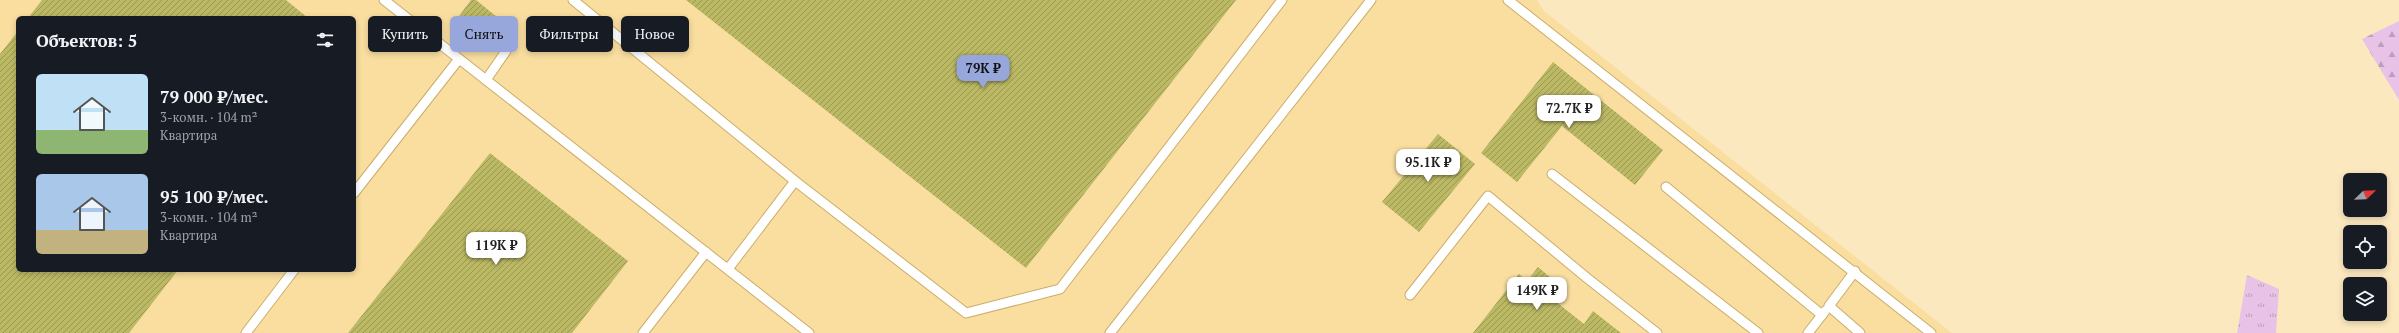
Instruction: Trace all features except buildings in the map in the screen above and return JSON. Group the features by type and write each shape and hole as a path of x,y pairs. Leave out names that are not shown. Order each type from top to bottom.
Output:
{"lane":[{"path":"384,0 809,333"},
{"path":"573,0 795,181 966,313 1060,289 1282,0"},
{"path":"1110,333 1371,0"},
{"path":"1508,0 1855,271 1931,333"},
{"path":"486,80 505,52"},
{"path":"356,190 459,59"},
{"path":"1552,174 1758,333"},
{"path":"728,269 795,181"},
{"path":"1666,187 1822,315"},
{"path":"1410,295 1488,196 1587,278 1657,333"},
{"path":"643,333 706,252"},
{"path":"1808,333 1855,271"},
{"path":"246,333 292,272"},
{"path":"1829,306 1860,333"}],"shaded area":[{"path":"0,0 1537,0 1544,11 1952,333 0,333"}],"green space":[{"path":"2399,21 2399,100 2362,39"},
{"path":"2247,275 2279,289 2276,333 2237,333"}]}
